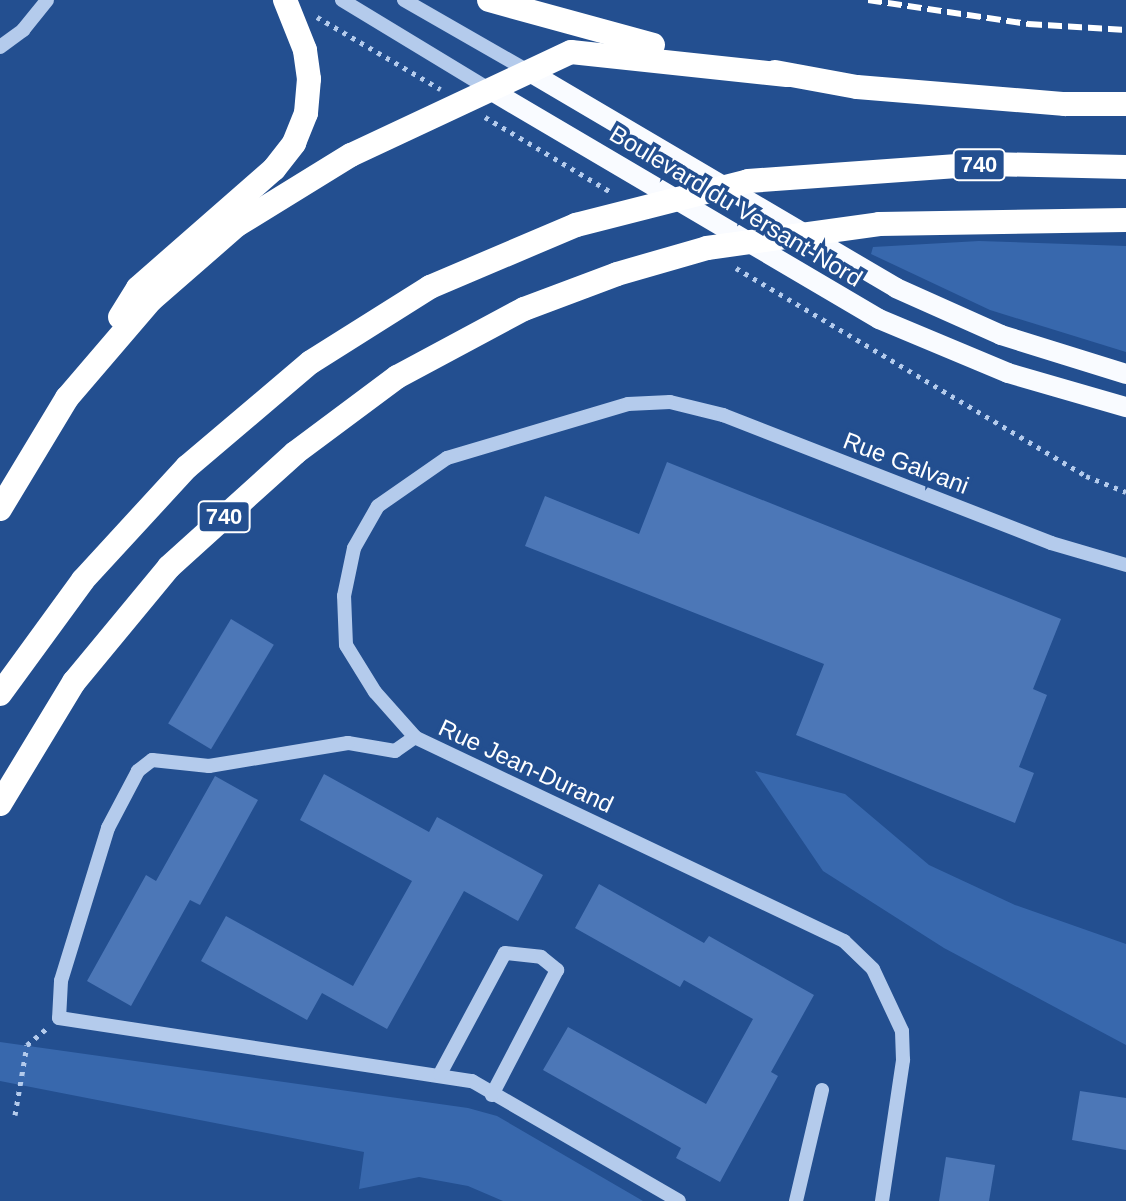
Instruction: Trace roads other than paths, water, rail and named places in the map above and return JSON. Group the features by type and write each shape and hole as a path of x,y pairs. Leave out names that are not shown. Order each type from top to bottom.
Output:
{"highway":[{"path":"0,509 44,433 90,368 138,288 274,169 294,143 306,113 309,79 305,50 285,0"},
{"path":"489,0 585,30 787,75 857,87 1065,104 1126,104"},
{"path":"90,368 151,300 237,225 351,155 492,91 560,56 584,52 787,75"},
{"name":"740","path":"0,694 42,631 124,533 252,408 372,321 430,287 576,225 667,198 748,181 833,171 988,164 1126,167"},
{"name":"740","path":"0,804 74,682 169,567 295,453 397,377 524,309 707,248 879,224 1126,220"}],"main road":[{"name":"Boulevard du Versant-Nord","path":"528,71 824,250 907,294 1013,339 1126,374"},
{"name":"Boulevard du Versant-Nord","path":"492,91 879,319 1008,373 1126,407"}],"street":[{"path":"0,47 23,30 47,0"},
{"name":"Boulevard du Versant-Nord","path":"342,0 492,91"},
{"name":"Boulevard du Versant-Nord","path":"404,0 528,71"},
{"name":"Rue Galvani","path":"670,402 723,415 1051,543 1126,565"},
{"name":"Rue Jean-Durand","path":"670,402 628,404 447,458 378,506 354,548 344,596 346,645 375,692 415,737 844,941 873,969 902,1031 903,1060 882,1201"},
{"path":"415,737 395,751 348,743 209,766 165,760 145,765 108,828 61,981 59,1018 472,1081 679,1201"},
{"path":"440,1074 505,953 541,957 557,970 492,1095"},
{"path":"796,1201 822,1090"}],"railway":[{"path":"868,0 1028,24 1126,30"}]}
